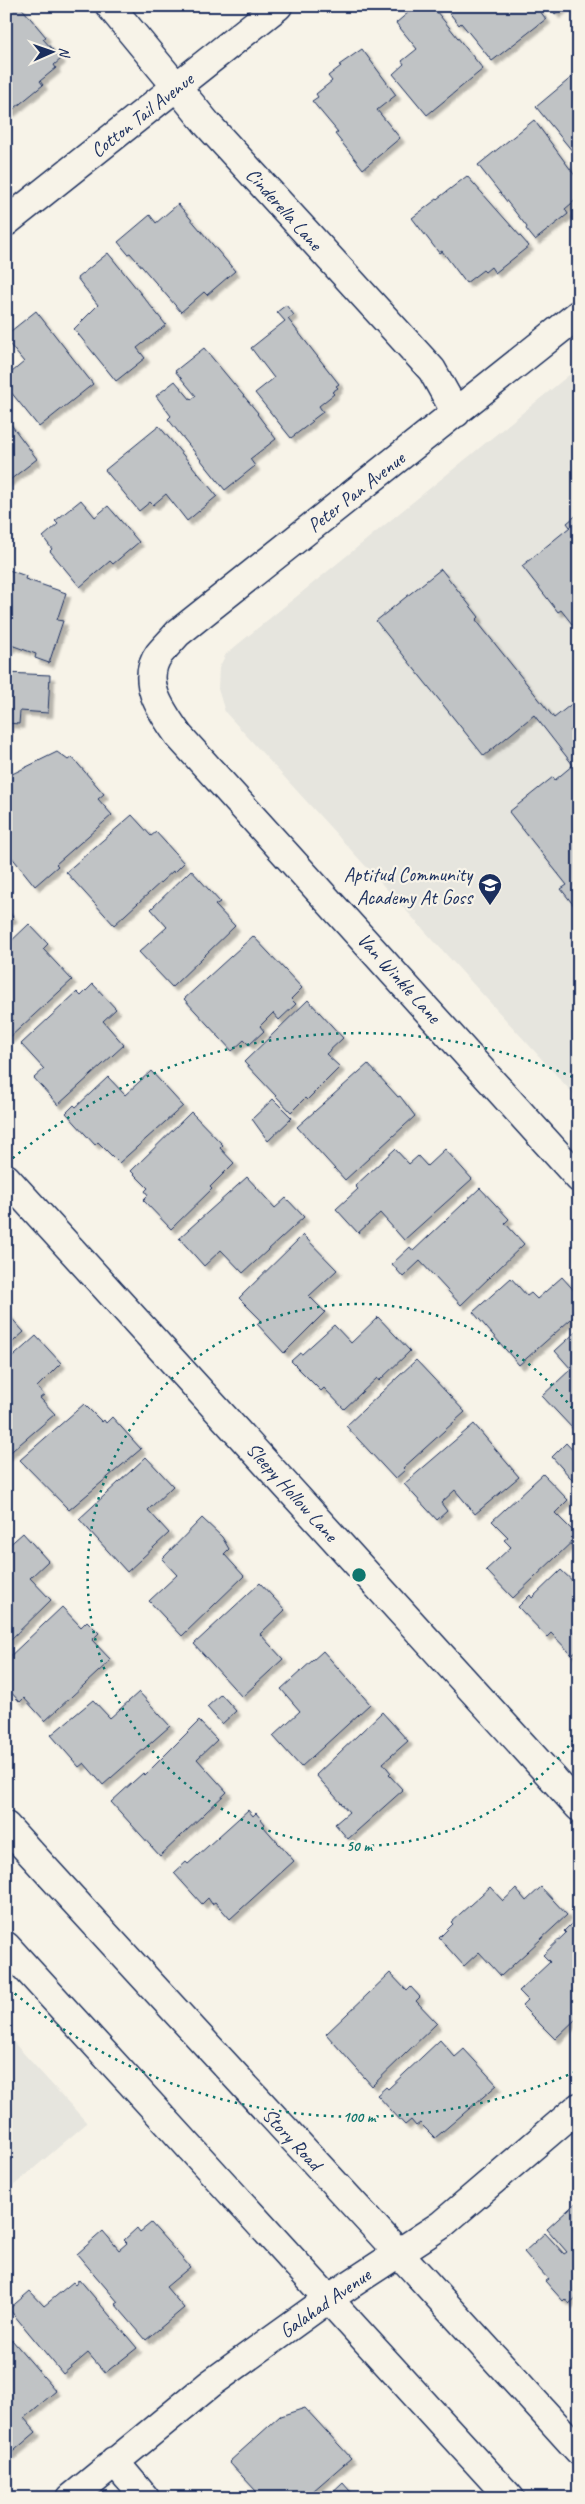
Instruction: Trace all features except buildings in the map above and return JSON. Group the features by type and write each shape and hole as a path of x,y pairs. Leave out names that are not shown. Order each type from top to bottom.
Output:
{"street":[{"name":"Cinderella Lane","path":"110,6 177,88 432,370 456,413"},
{"name":"Cotton Tail Avenue","path":"6,222 278,6"},
{"name":"Peter Pan Avenue","path":"151,681 158,656 178,633 579,314"},
{"name":"Van Winkle Lane","path":"151,681 158,705 179,736 579,1178"},
{"name":"Sleepy Hollow Lane","path":"6,1178 579,1807"},
{"name":"Story Road","path":"6,1826 231,2074 399,2252 579,2451"},
{"path":"6,1946 510,2498"},
{"name":"Galahad Avenue","path":"71,2498 210,2384 328,2299 441,2225 579,2107"},
{"path":"114,2461 145,2498"}],"shaded area":[{"name":"Aptitud Community Academy At Goss","path":"579,367 579,1100 225,712 218,689 219,668 226,654"},
{"path":"6,2034 87,2123 6,2192"}],"place":[{"name":"Aptitud Community Academy At Goss","path":"490,906"}]}
